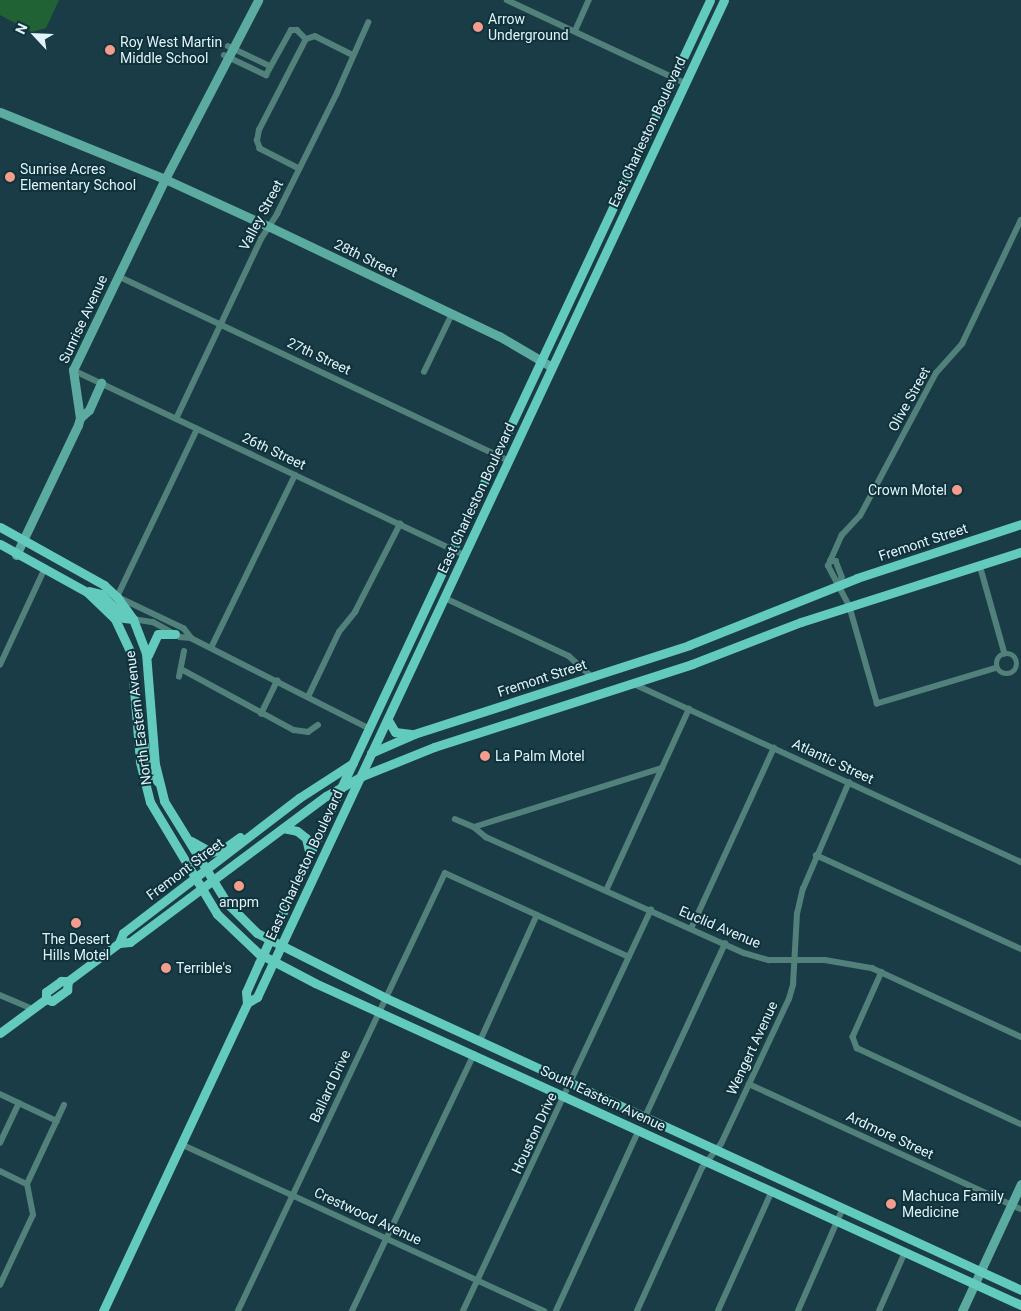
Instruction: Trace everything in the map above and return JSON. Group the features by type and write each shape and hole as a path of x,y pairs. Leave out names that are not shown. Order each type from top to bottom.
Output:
{"main road":[{"name":"East Charleston Boulevard","path":"103,1311 246,1003 246,992 710,0"},
{"name":"East Charleston Boulevard","path":"246,1003 258,996 274,963 724,0"},
{"path":"606,253 603,230 624,215"},
{"name":"Fremont Street","path":"210,876 252,834 354,762 373,751 414,734 688,645 840,585 1021,524"},
{"name":"North Eastern Avenue","path":"0,527 92,578 117,597 133,619 144,643 158,782 164,801 210,876"},
{"name":"North Eastern Avenue","path":"0,544 16,555 81,589 105,606 126,638 131,654 141,768 150,802 198,885"},
{"name":"Fremont Street","path":"0,1033 46,998 46,992 61,981 68,981 119,943 130,942 210,876 342,787 362,776 434,747 634,684 849,606 1021,552"},
{"path":"81,589 100,594 124,618 133,619"},
{"path":"147,663 154,637 162,632 175,634"},
{"path":"136,711 148,770 158,782"},
{"path":"388,720 395,732 414,734"},
{"path":"283,828 297,830 306,838 310,855"},
{"path":"182,832 197,846 211,852 222,850 242,836 252,834"},
{"name":"South Eastern Avenue","path":"210,876 236,915 271,941 386,998 1021,1290"},
{"name":"South Eastern Avenue","path":"198,885 226,925 274,963 1021,1305"}],"street":[{"name":"Sunrise Avenue","path":"231,47 251,0"},
{"name":"Sunrise Avenue","path":"80,418 73,370 226,56 258,0"},
{"path":"507,0 686,83"},
{"path":"575,30 589,0"},
{"name":"Valley Street","path":"176,419 220,324 299,169 368,23"},
{"path":"226,56 266,75 291,30 306,39"},
{"path":"299,169 263,151 258,145 257,135 306,39 315,36 353,55"},
{"path":"231,47 270,66"},
{"name":"28th Street","path":"0,107 270,227 452,314 543,360 552,367"},
{"name":"28th Street","path":"0,112 71,139"},
{"name":"Olive Street","path":"830,561 842,535 860,516 936,373 962,344 1021,220"},
{"name":"27th Street","path":"118,276 499,454 509,461"},
{"path":"424,372 452,314"},
{"name":"26th Street","path":"73,370 465,555"},
{"path":"16,555 80,418 89,410 101,383"},
{"path":"191,638 184,629 117,597 198,428"},
{"path":"211,648 295,475"},
{"path":"308,697 339,632 355,612 400,524"},
{"path":"840,585 842,577 836,561 830,561 828,566 832,580 840,585 849,606 877,704 997,668"},
{"path":"980,564 1005,654 1016,660 1017,668 1006,674 997,668"},
{"path":"0,665 44,570"},
{"path":"445,598 568,656 592,677"},
{"path":"133,619 153,622 175,634 191,638 370,729"},
{"path":"179,677 184,651"},
{"path":"997,668 999,658 1005,654"},
{"path":"181,668 261,714 302,732 318,725"},
{"path":"261,714 277,681"},
{"name":"Atlantic Street","path":"634,684 1021,862"},
{"path":"606,891 689,709"},
{"path":"691,929 774,748"},
{"path":"474,827 662,768"},
{"name":"Wengert Avenue","path":"637,1311 708,1161 716,1150 749,1084 789,999 795,961 797,914 816,855 849,782"},
{"name":"Euclid Avenue","path":"455,819 474,827 486,838 724,944 769,960 850,962 882,972 1021,1037"},
{"path":"816,855 1021,949"},
{"name":"Ballard Drive","path":"238,1311 445,873 537,915"},
{"name":"Houston Drive","path":"463,1311 651,910"},
{"path":"480,1041 537,915 629,957"},
{"path":"645,1117 724,944"},
{"path":"882,972 853,1037 857,1048 1021,1124"},
{"path":"0,995 32,1008"},
{"path":"352,1311 474,1054"},
{"name":"Ardmore Street","path":"749,1084 1021,1209"},
{"path":"0,1094 58,1121"},
{"path":"0,1144 19,1103"},
{"path":"0,1286 33,1215 27,1184 64,1105"},
{"path":"556,1311 639,1130"},
{"name":"Crestwood Avenue","path":"181,1144 544,1311"},
{"path":"0,1171 27,1184"},
{"path":"962,1311 1021,1184"},
{"path":"718,1311 772,1191"},
{"path":"798,1311 839,1222 843,1208"},
{"path":"879,1311 905,1252"}],"green space":[{"path":"0,0 59,0 46,28 32,32 0,15"}],"place":[{"name":"Arrow Underground","path":"478,27"},
{"name":"Roy West Martin Middle School","path":"110,50"},
{"name":"Sunrise Acres Elementary School","path":"10,177"},
{"name":"Crown Motel","path":"957,490"},
{"name":"La Palm Motel","path":"485,756"},
{"name":"ampm","path":"239,886"},
{"name":"The Desert Hills Motel","path":"76,923"},
{"name":"Terrible's","path":"166,968"},
{"name":"Machuca Family Medicine","path":"891,1204"}]}
